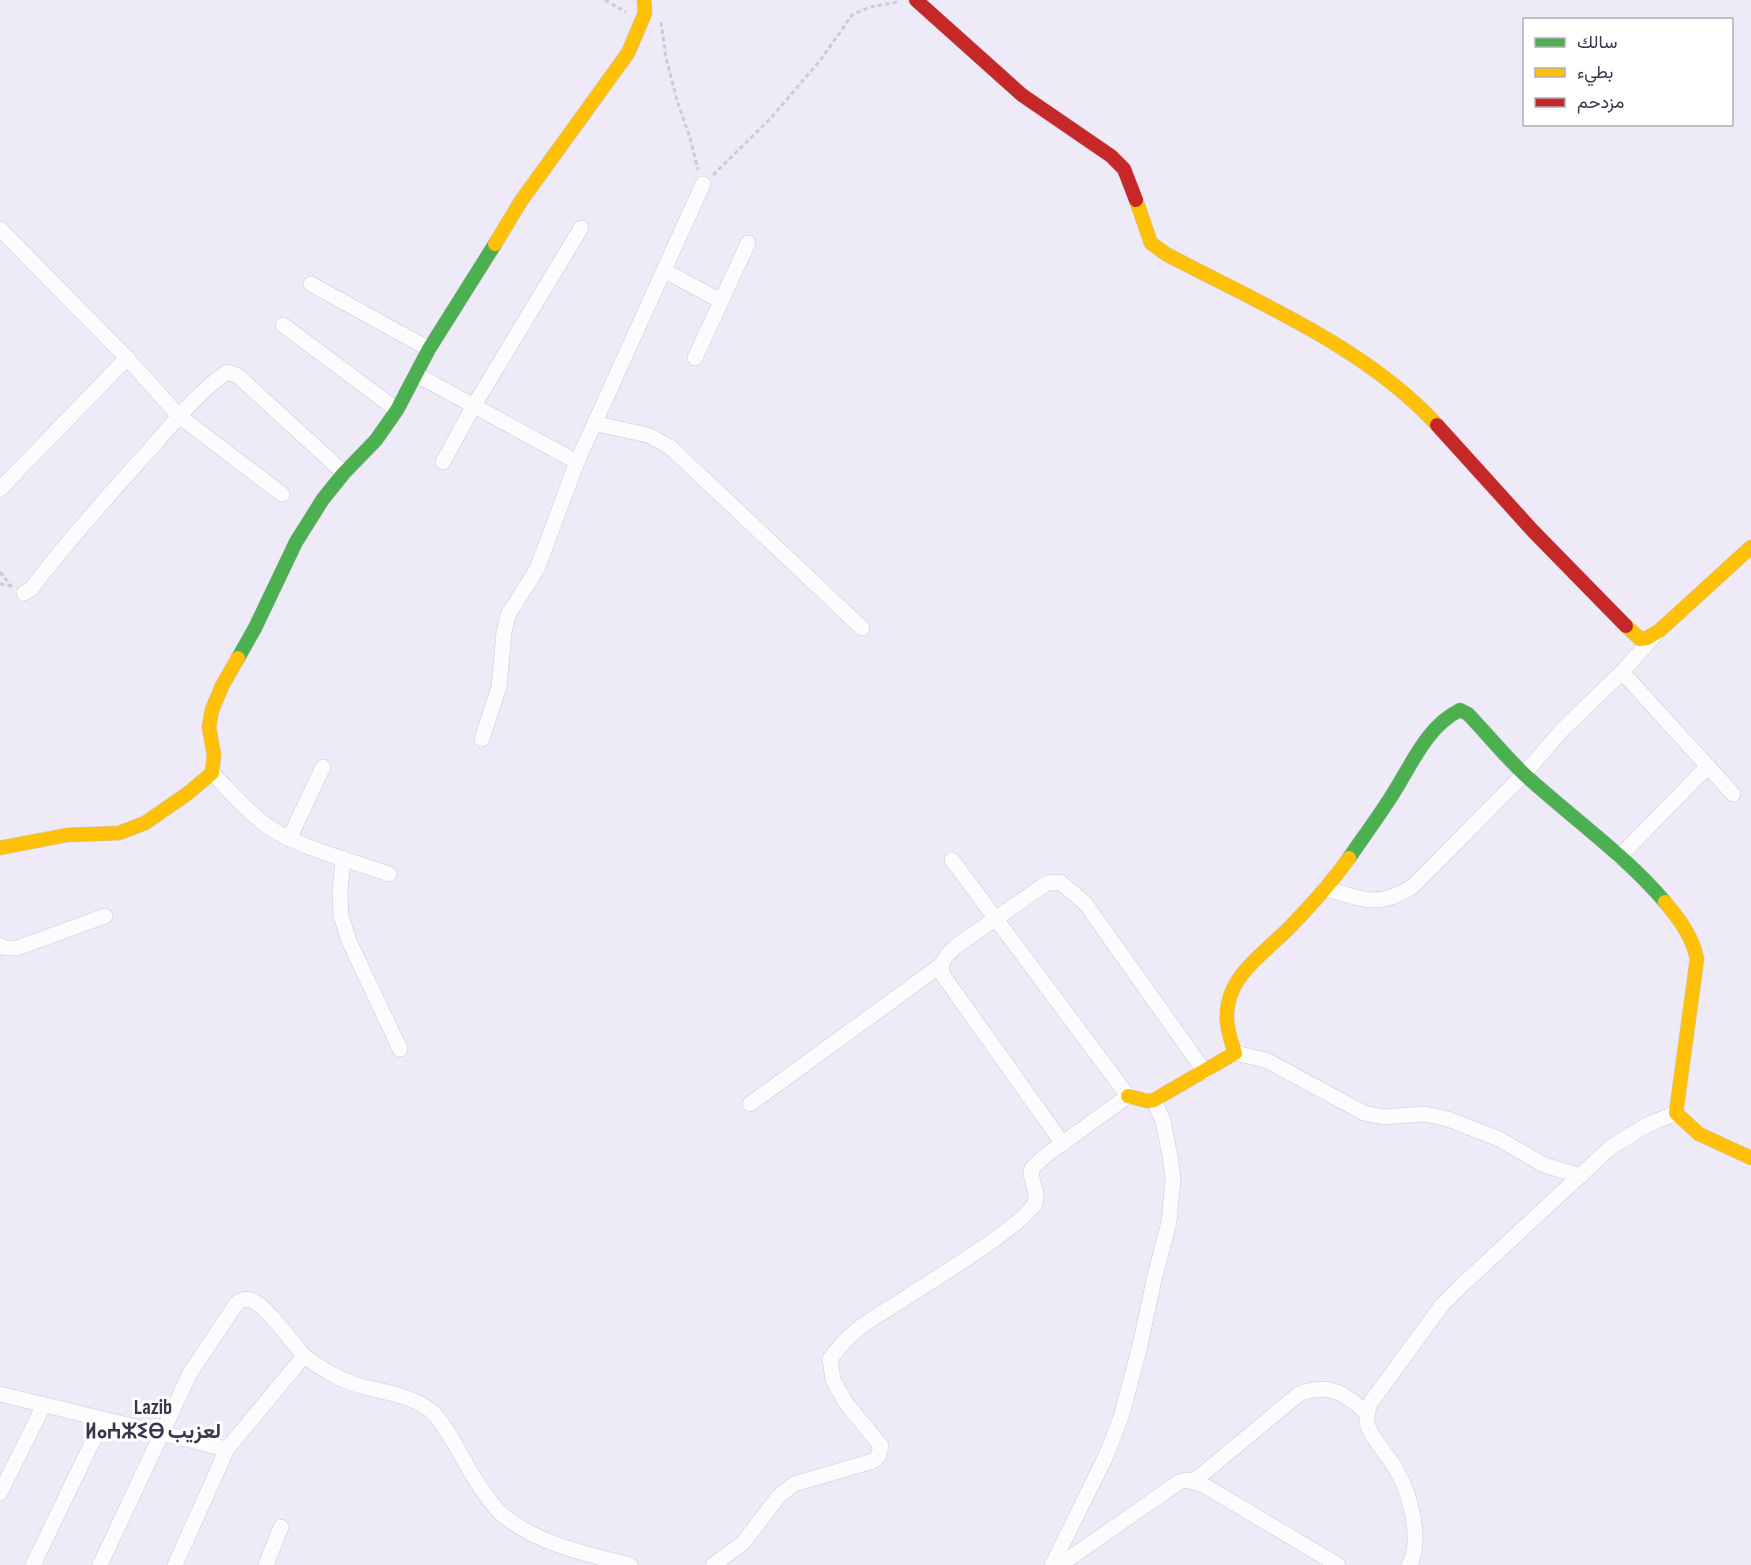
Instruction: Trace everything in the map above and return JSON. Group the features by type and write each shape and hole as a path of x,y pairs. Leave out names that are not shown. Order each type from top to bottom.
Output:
{"street":[{"path":"0,848 67,835 119,833 145,823 187,794 212,772 214,755 209,727 212,710 296,542 323,499 376,440 397,410 429,349 464,296 520,201 628,53 645,13 644,0"},
{"path":"916,0 1022,94 1111,156 1124,169 1151,243 1166,254 1315,332 1357,357 1430,417 1533,531 1629,632 1643,639 1659,631"},
{"path":"482,739 498,687 508,615 537,569 577,462 703,184"},
{"path":"442,462 581,228"},
{"path":"0,229 127,358 179,417 282,494"},
{"path":"695,358 748,243"},
{"path":"665,271 721,301"},
{"path":"310,284 429,349"},
{"path":"283,325 397,410"},
{"path":"0,489 127,358"},
{"path":"17,590 31,589 74,533 179,417 228,372 238,376 344,473"},
{"path":"417,375 577,462"},
{"path":"596,424 648,435 670,447 862,628"},
{"path":"1325,888 1374,902 1388,900 1413,886 1524,774 1562,730 1622,672 1659,631 1751,548"},
{"path":"1622,672 1733,794"},
{"path":"1235,1053 1227,1031 1227,1021 1229,1002 1241,976 1293,926 1325,888 1390,799 1415,756 1446,717 1460,710 1468,714 1524,774 1651,886 1682,922 1694,946 1697,959 1676,1113"},
{"path":"289,839 323,766"},
{"path":"1619,857 1708,766"},
{"path":"212,772 268,826 289,839 389,874"},
{"path":"343,858 340,891 341,916 349,940 400,1049"},
{"path":"952,860 1128,1096 1147,1101 1154,1100 1227,1060 1235,1053"},
{"path":"750,1104 941,966 946,955 996,918 1047,883 1060,882 1085,903 1205,1072"},
{"path":"0,945 4,948 17,948 105,916"},
{"path":"941,966 947,981 1063,1144"},
{"path":"1235,1053 1266,1060 1364,1113 1383,1118 1425,1114 1448,1119 1499,1139 1544,1165 1581,1176"},
{"path":"713,1565 743,1543 779,1496 794,1484 864,1464 878,1457 881,1446 846,1403 833,1380 830,1359 857,1328 1022,1218 1035,1204 1036,1194 1031,1174 1032,1168 1128,1096"},
{"path":"1052,1565 1106,1456 1121,1418 1169,1222 1173,1179 1163,1121 1154,1100"},
{"path":"1676,1113 1699,1134 1751,1158"},
{"path":"1366,1412 1442,1305 1611,1147 1647,1125 1676,1113"},
{"path":"100,1565 190,1372 234,1306 243,1300 250,1300 261,1306 304,1356 329,1374 358,1385 400,1396 430,1411 440,1421 478,1484 501,1514 524,1531 583,1553 630,1565"},
{"path":"175,1565 227,1449 304,1356"},
{"path":"1194,1481 1299,1394 1315,1389 1337,1391 1349,1397 1366,1412 1369,1429 1398,1472 1412,1506 1414,1537 1412,1560 1409,1565"},
{"path":"0,1394 227,1449"},
{"path":"0,1493 44,1405"},
{"path":"33,1565 103,1420"},
{"path":"1060,1565 1186,1479 1194,1481 1338,1565"},
{"path":"266,1565 281,1527"}],"path":[{"path":"604,0 624,9 641,25"},
{"path":"660,15 666,58 703,184 741,150 771,118 822,58 852,15 870,8 901,2"},
{"path":"0,584 17,590"}],"traffic: fast":[{"path":"238,658 296,542 323,499 376,440 397,410 429,349 495,244"},
{"path":"1349,858 1389,800 1419,750 1437,727 1460,710 1468,714 1525,775 1615,852 1665,902"}],"traffic: slow":[{"path":"495,244 521,201 628,53 645,13 644,0"},
{"path":"1136,200 1151,243 1166,254 1273,309 1344,350 1378,373 1437,425"},
{"path":"1626,626 1640,639 1659,631 1751,547"},
{"path":"0,848 67,835 119,833 145,823 187,794 212,773 214,755 209,727 212,710 238,658"},
{"path":"1128,1096 1147,1101 1154,1100 1235,1053 1227,1017 1227,1009 1235,985 1249,966 1314,901 1349,858"},
{"path":"1665,902 1685,929 1697,959 1676,1113 1699,1134 1751,1158"}],"traffic: jam":[{"path":"916,0 1022,95 1111,156 1124,169 1136,200"},
{"path":"1437,425 1533,531 1626,626"}],"district":[{"name":"Lazib ⵍⴰⵄⵣⵉⴱ لعزيب","path":"153,1419"}]}
